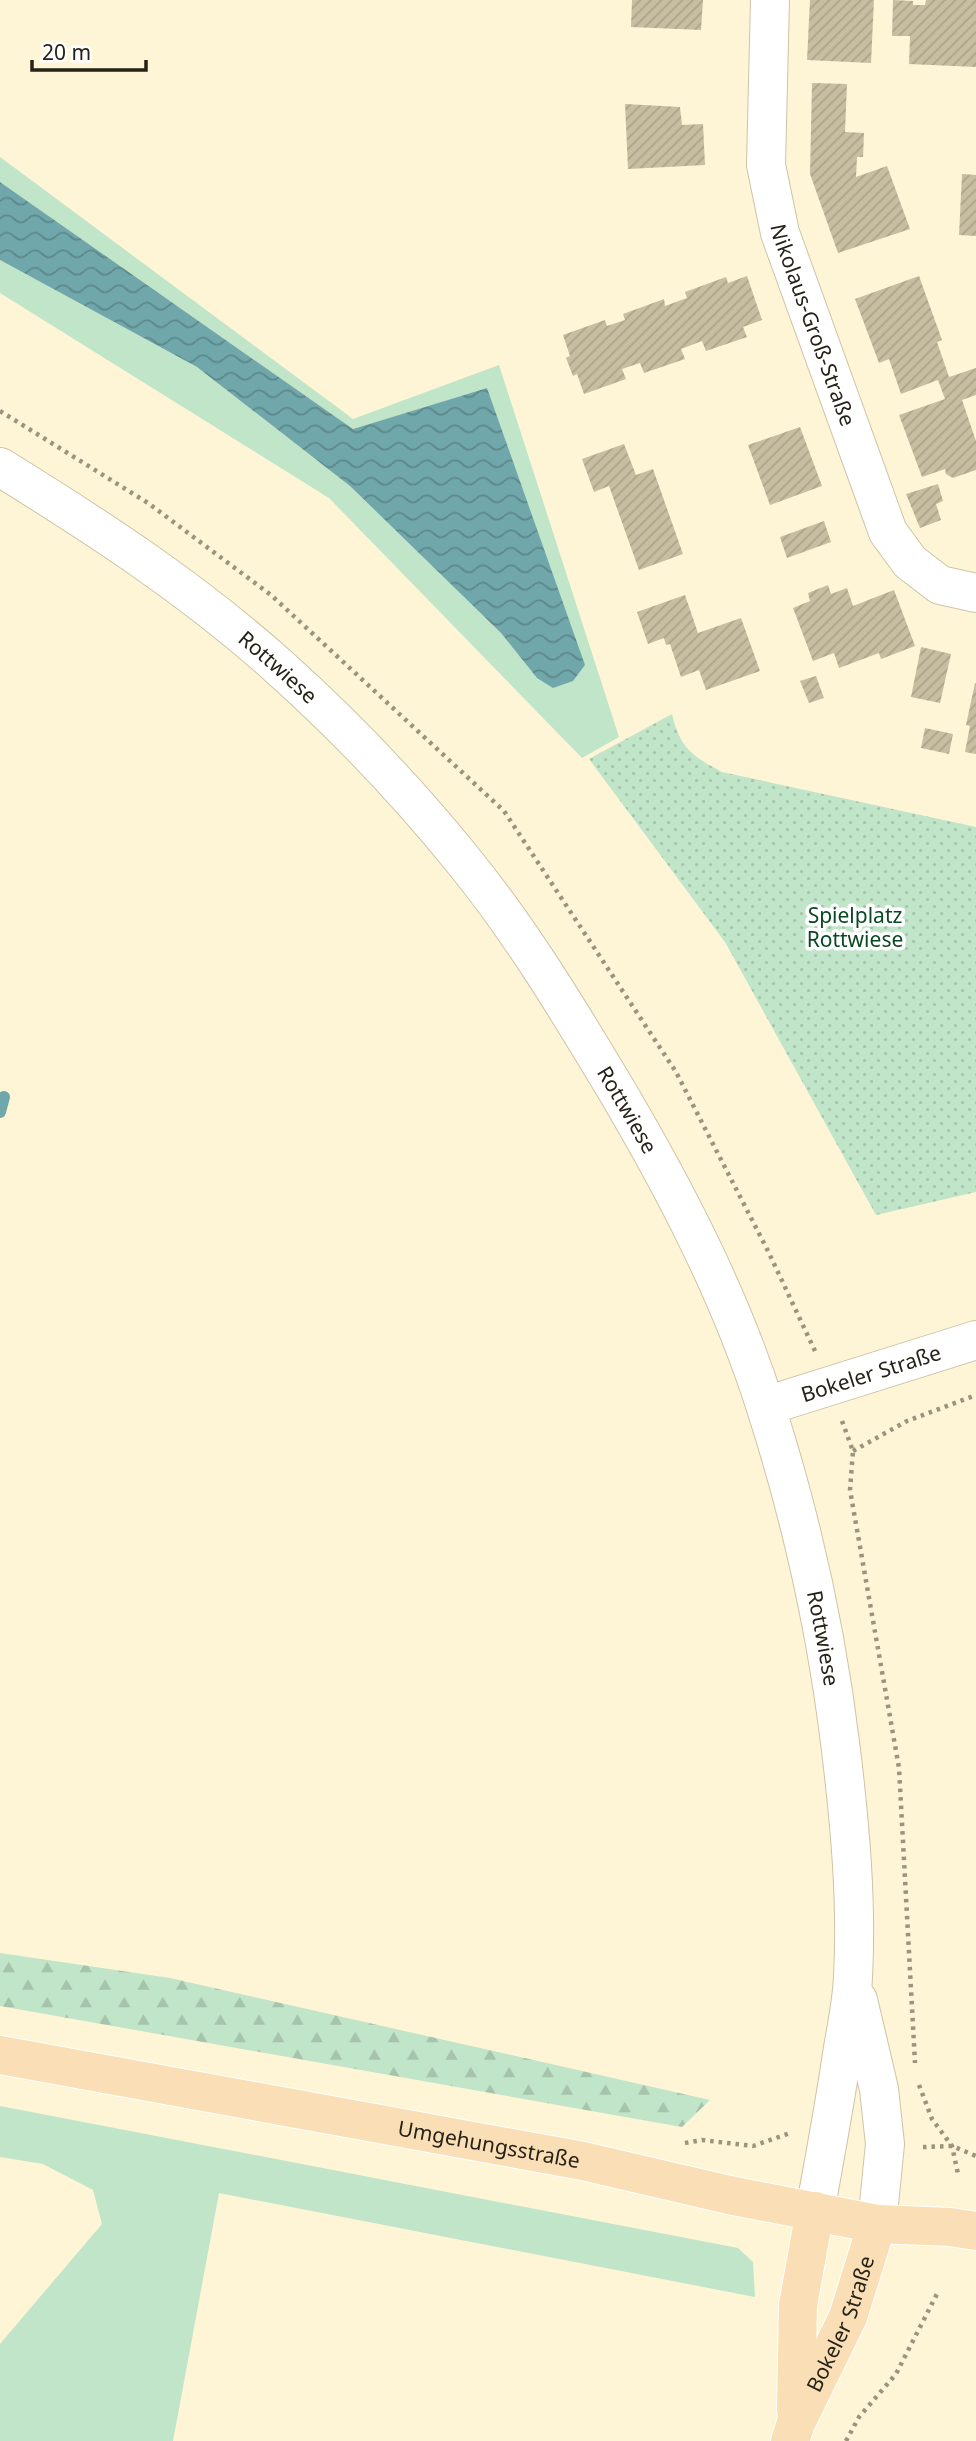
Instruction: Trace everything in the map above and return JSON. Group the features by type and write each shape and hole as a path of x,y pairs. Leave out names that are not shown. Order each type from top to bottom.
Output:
{"main road":[{"name":"Umgehungsstraße","path":"0,2055 322,2111 583,2161 729,2195 877,2224 950,2227 976,2231"},
{"name":"Bokeler Straße","path":"793,2432 798,2305 815,2211"},
{"name":"Bokeler Straße","path":"793,2432 848,2317 877,2224"}],"street":[{"name":"Nikolaus-Groß-Straße","path":"771,0 766,165 780,233 888,532 910,562 940,585 976,593"},
{"name":"Rottwiese","path":"0,467 110,535 225,621 278,666 411,798 465,862 561,999 652,1150 731,1313 766,1406 815,1583 826,1637 846,1791 853,1886 853,1981 815,2211"},
{"name":"Bokeler Straße","path":"766,1406 976,1340"},
{"name":"Rottwiese","path":"853,1981 879,2089 885,2144 877,2224"}],"path":[{"path":"958,2174 952,2146 932,2119 916,2076 899,1768 850,1490 853,1451 907,1421 976,1395"},
{"path":"675,2145 702,2140 753,2146 792,2132 828,2138"},
{"path":"885,2144 952,2146 976,2156"},
{"path":"846,2441 859,2417 896,2374 939,2290"}],"green space":[{"path":"0,157 353,419 499,365 619,737 582,758 329,498 0,293 0,260 197,367 350,486 501,633 537,678 584,665 487,388 353,429 0,182"},
{"name":"Spielplatz Rottwiese","path":"672,714 679,735 689,750 722,772 976,827 976,1192 876,1215 725,942 589,759"},
{"path":"0,1953 170,1978 710,2100 682,2127 0,2006"},
{"path":"0,2106 738,2248 753,2262 755,2297 219,2193 173,2441 0,2441 0,2344 102,2224 93,2190 43,2164 0,2157"}],"water":[{"path":"0,182 353,429 487,388 585,665 573,681 553,688 537,678 501,633 350,486 197,367 0,260"}],"building":[{"path":"632,0 703,0 701,30 631,27"},
{"path":"810,0 874,0 871,63 807,60"},
{"path":"893,0 925,5 926,0 976,0 976,67 909,64 910,36 892,36"},
{"path":"812,83 847,84 845,132 864,133 863,157 857,157 856,177 887,166 910,229 838,253 810,174"},
{"path":"625,104 680,107 682,125 703,124 705,165 628,169"},
{"path":"962,174 976,175 976,236 959,235"},
{"path":"747,276 762,320 743,327 747,337 706,351 702,341 681,349 685,359 644,373 640,363 622,369 626,379 584,394 577,374 573,376 566,358 570,356 563,335 605,320 607,326 625,320 623,314 664,299 665,306 687,298 685,292 726,277 728,283"},
{"path":"919,276 942,340 937,342 949,377 976,368 976,395 962,400 976,441 976,470 953,478 946,474 945,469 922,477 899,415 945,399 938,380 901,394 889,359 879,363 855,299"},
{"path":"800,427 822,486 770,505 748,445"},
{"path":"624,444 636,475 653,469 683,554 639,570 609,486 594,492 582,459"},
{"path":"938,484 943,501 936,504 941,520 920,528 906,494"},
{"path":"824,521 831,542 787,558 780,537"},
{"path":"828,585 831,594 847,588 853,606 894,590 915,646 881,659 879,653 839,668 834,653 813,661 793,608 810,601 808,593"},
{"path":"685,595 698,633 741,618 760,671 706,690 699,670 681,677 670,644 666,645 664,638 648,644 637,612"},
{"path":"921,647 951,654 940,703 911,697"},
{"path":"816,676 824,698 809,703 800,681"},
{"path":"975,683 976,754 965,752 970,726 966,725"},
{"path":"925,728 953,734 949,754 921,748"}],"waterway":[{"path":"0,1112 4,1097"}]}
